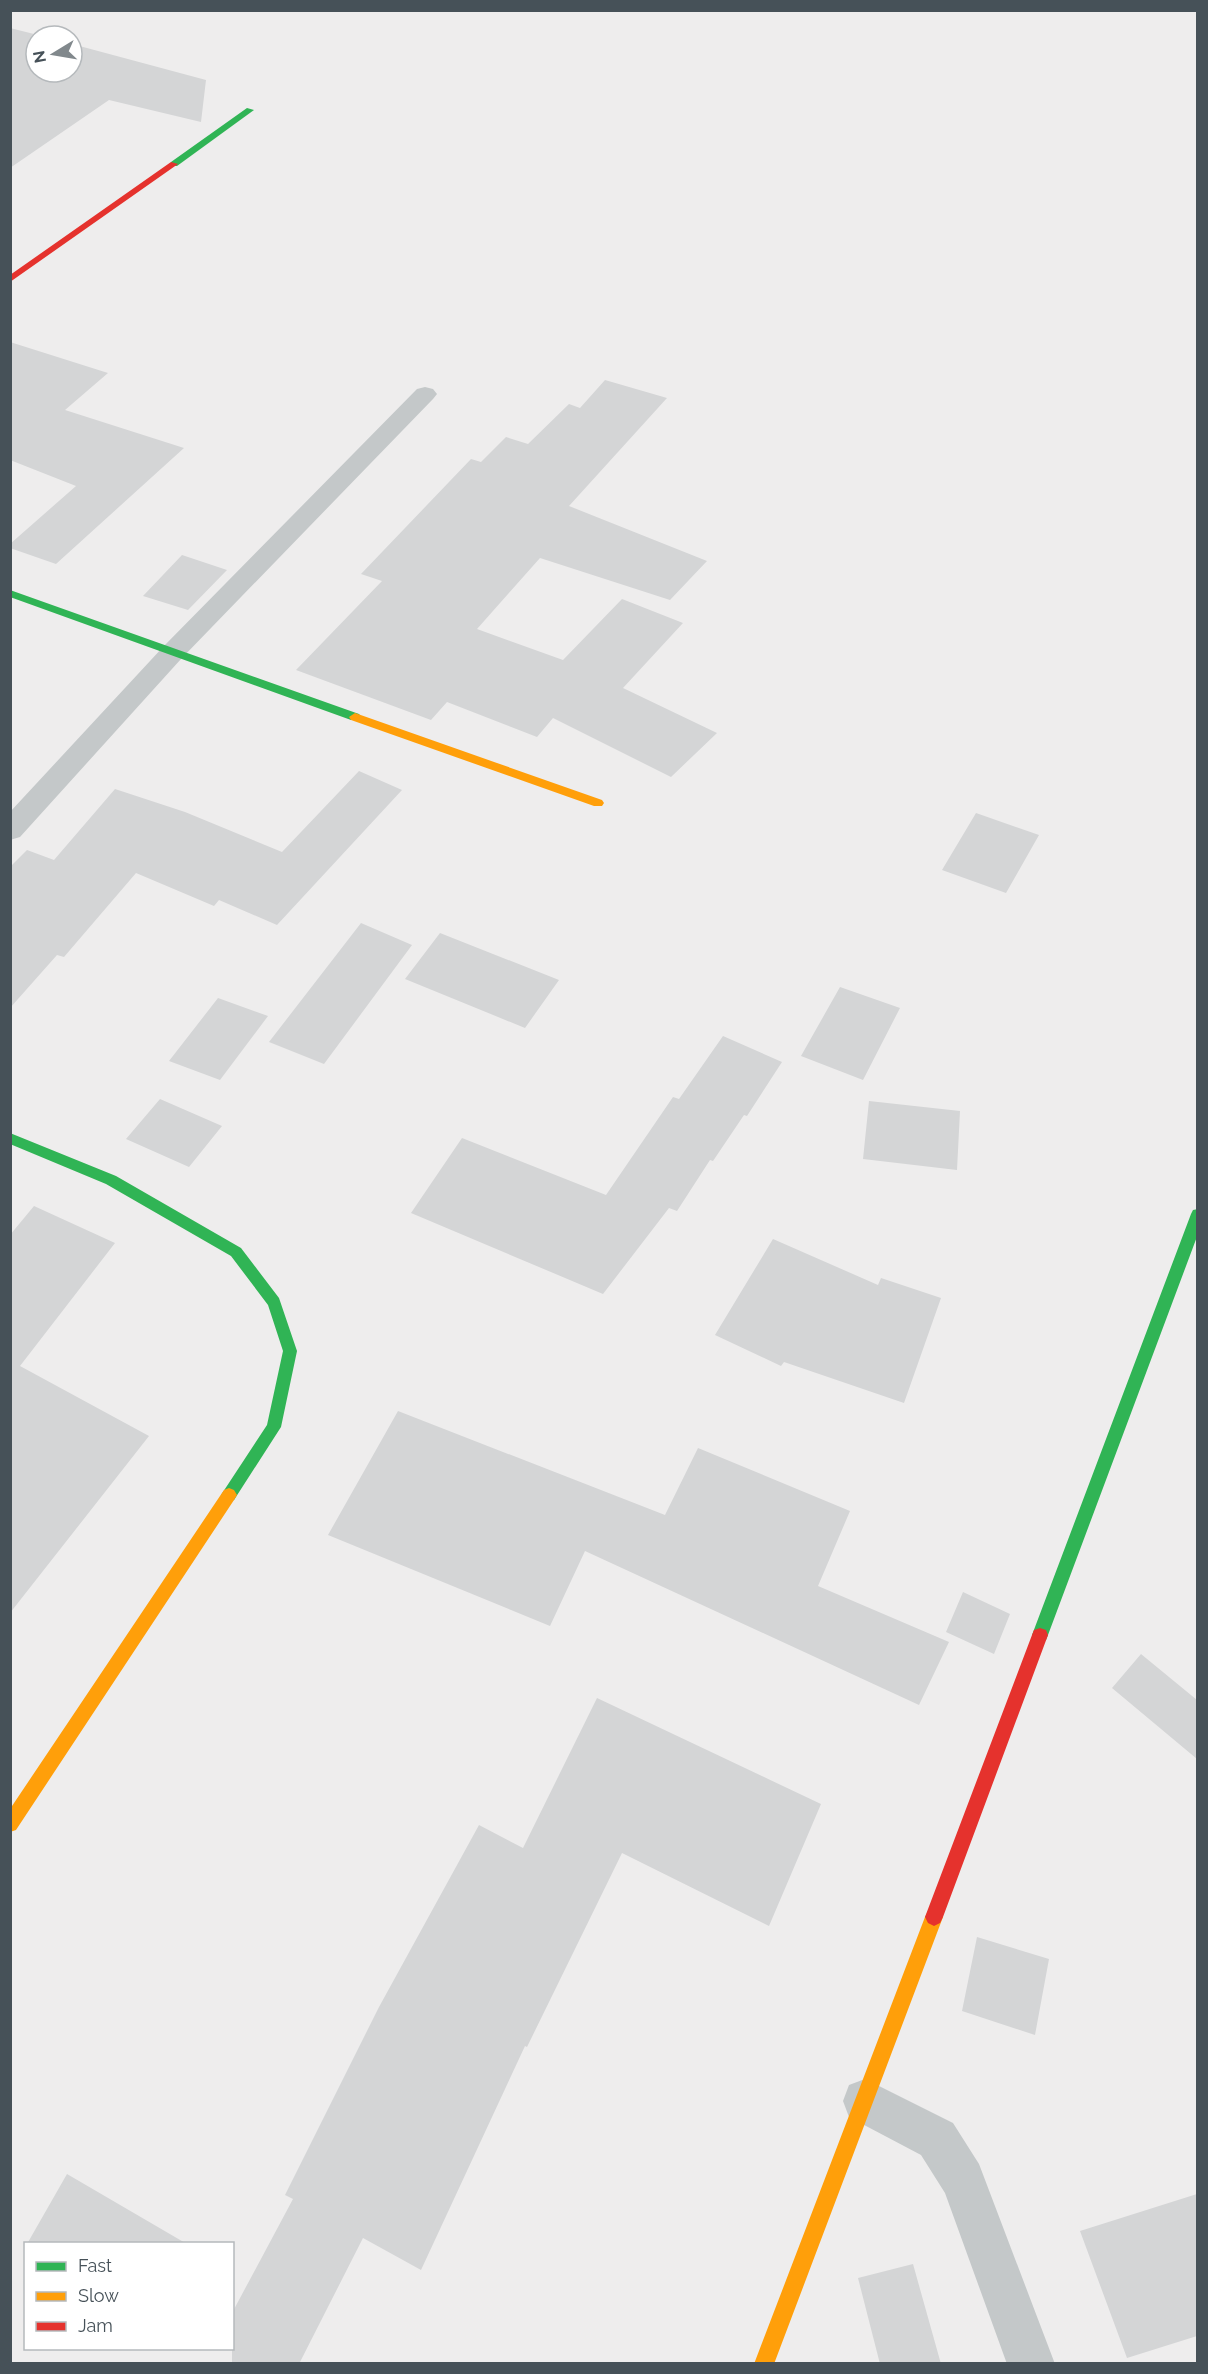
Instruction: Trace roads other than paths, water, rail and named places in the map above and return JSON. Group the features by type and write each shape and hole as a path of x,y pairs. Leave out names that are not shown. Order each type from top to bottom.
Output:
{"street":[{"path":"10,279 250,110"},
{"path":"10,830 106,728 172,653 425,394"},
{"path":"10,593 172,653 598,803"},
{"path":"10,1138 111,1180 236,1252 274,1302 290,1351 274,1427 10,1824"},
{"path":"764,2364 865,2101 1197,1214"},
{"path":"865,2101 937,2139 963,2180 1031,2364"}]}
